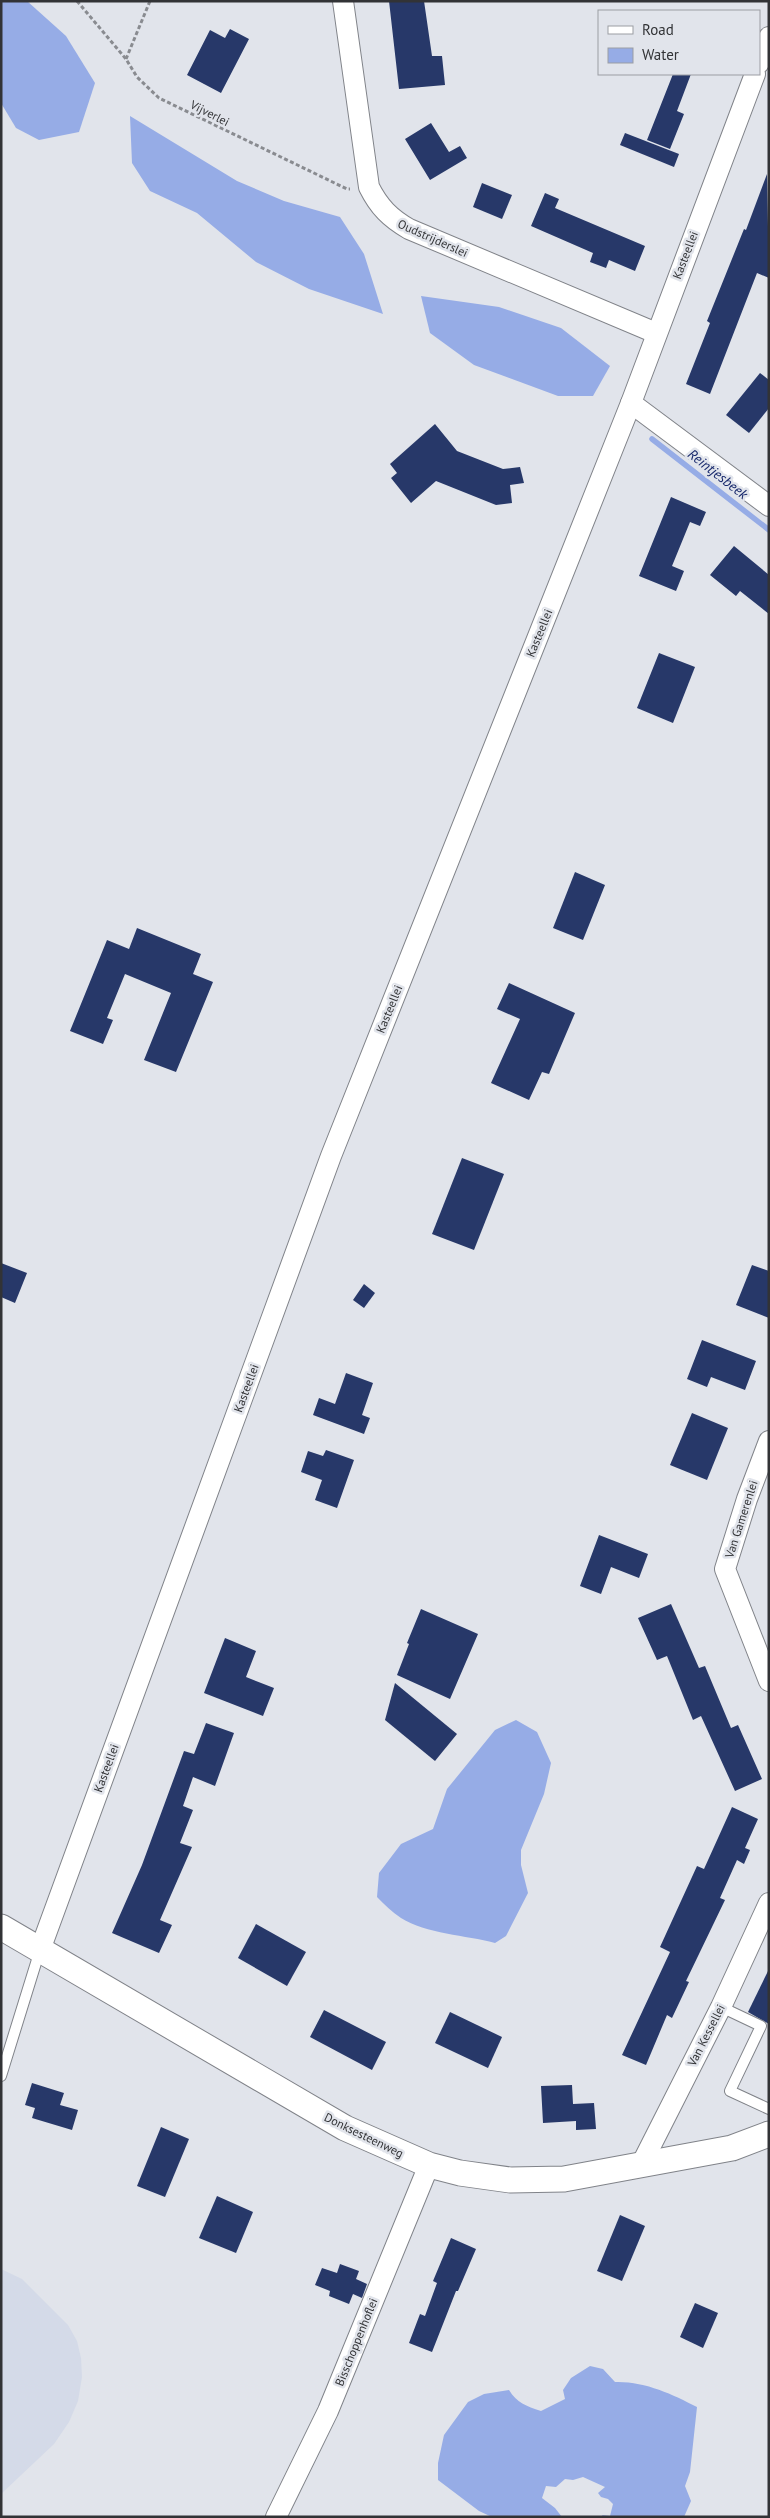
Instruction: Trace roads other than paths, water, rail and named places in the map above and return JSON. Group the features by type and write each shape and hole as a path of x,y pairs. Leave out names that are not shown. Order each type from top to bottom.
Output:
{"street":[{"name":"Oudstrijderslei","path":"343,1 370,187 377,202 391,219 409,229 656,333"},
{"path":"760,60 769,37"},
{"name":"Kasteellei","path":"40,1950 331,1156 630,403 755,75"},
{"path":"630,403 769,506"},
{"name":"Van Gamerenlei","path":"769,1441 746,1499 725,1570 769,1681"},
{"name":"Van Kessellei","path":"641,2165 721,2007 769,1903"},
{"name":"Donksesteenweg","path":"1,1927 345,2128 429,2165 460,2173 510,2180 564,2179 732,2148 769,2134"},
{"name":"Bisschoppenhoflei","path":"276,2517 328,2411 429,2165"}],"lane":[{"path":"1,2076 40,1950"},
{"path":"721,2007 761,2026 730,2091 769,2109"}],"water":[{"path":"1,1 27,1 66,36 95,83 79,132 39,140 16,128 1,103"},
{"path":"130,116 237,181 284,201 340,217 364,254 383,314 309,289 256,262 197,213 150,191 132,163"},
{"path":"421,296 499,307 561,328 610,366 593,396 558,396 474,365 430,333"},
{"path":"516,1720 537,1732 551,1763 544,1794 521,1850 521,1865 528,1893 506,1936 495,1943 422,1928 401,1918 377,1897 379,1873 401,1844 433,1829 447,1789 495,1730"},
{"path":"590,2366 603,2369 615,2382 647,2386 668,2393 697,2407 690,2472 685,2486 691,2501 684,2517 603,2517 602,2515 610,2516 613,2504 598,2493 605,2487 583,2477 573,2480 565,2479 556,2487 546,2486 542,2498 555,2508 562,2517 492,2517 479,2511 438,2480 438,2463 444,2435 468,2402 484,2394 509,2390 522,2404 541,2411 565,2399 563,2390 571,2378"}],"waterway":[{"name":"Reintjesbeek","path":"652,439 769,530"}]}
